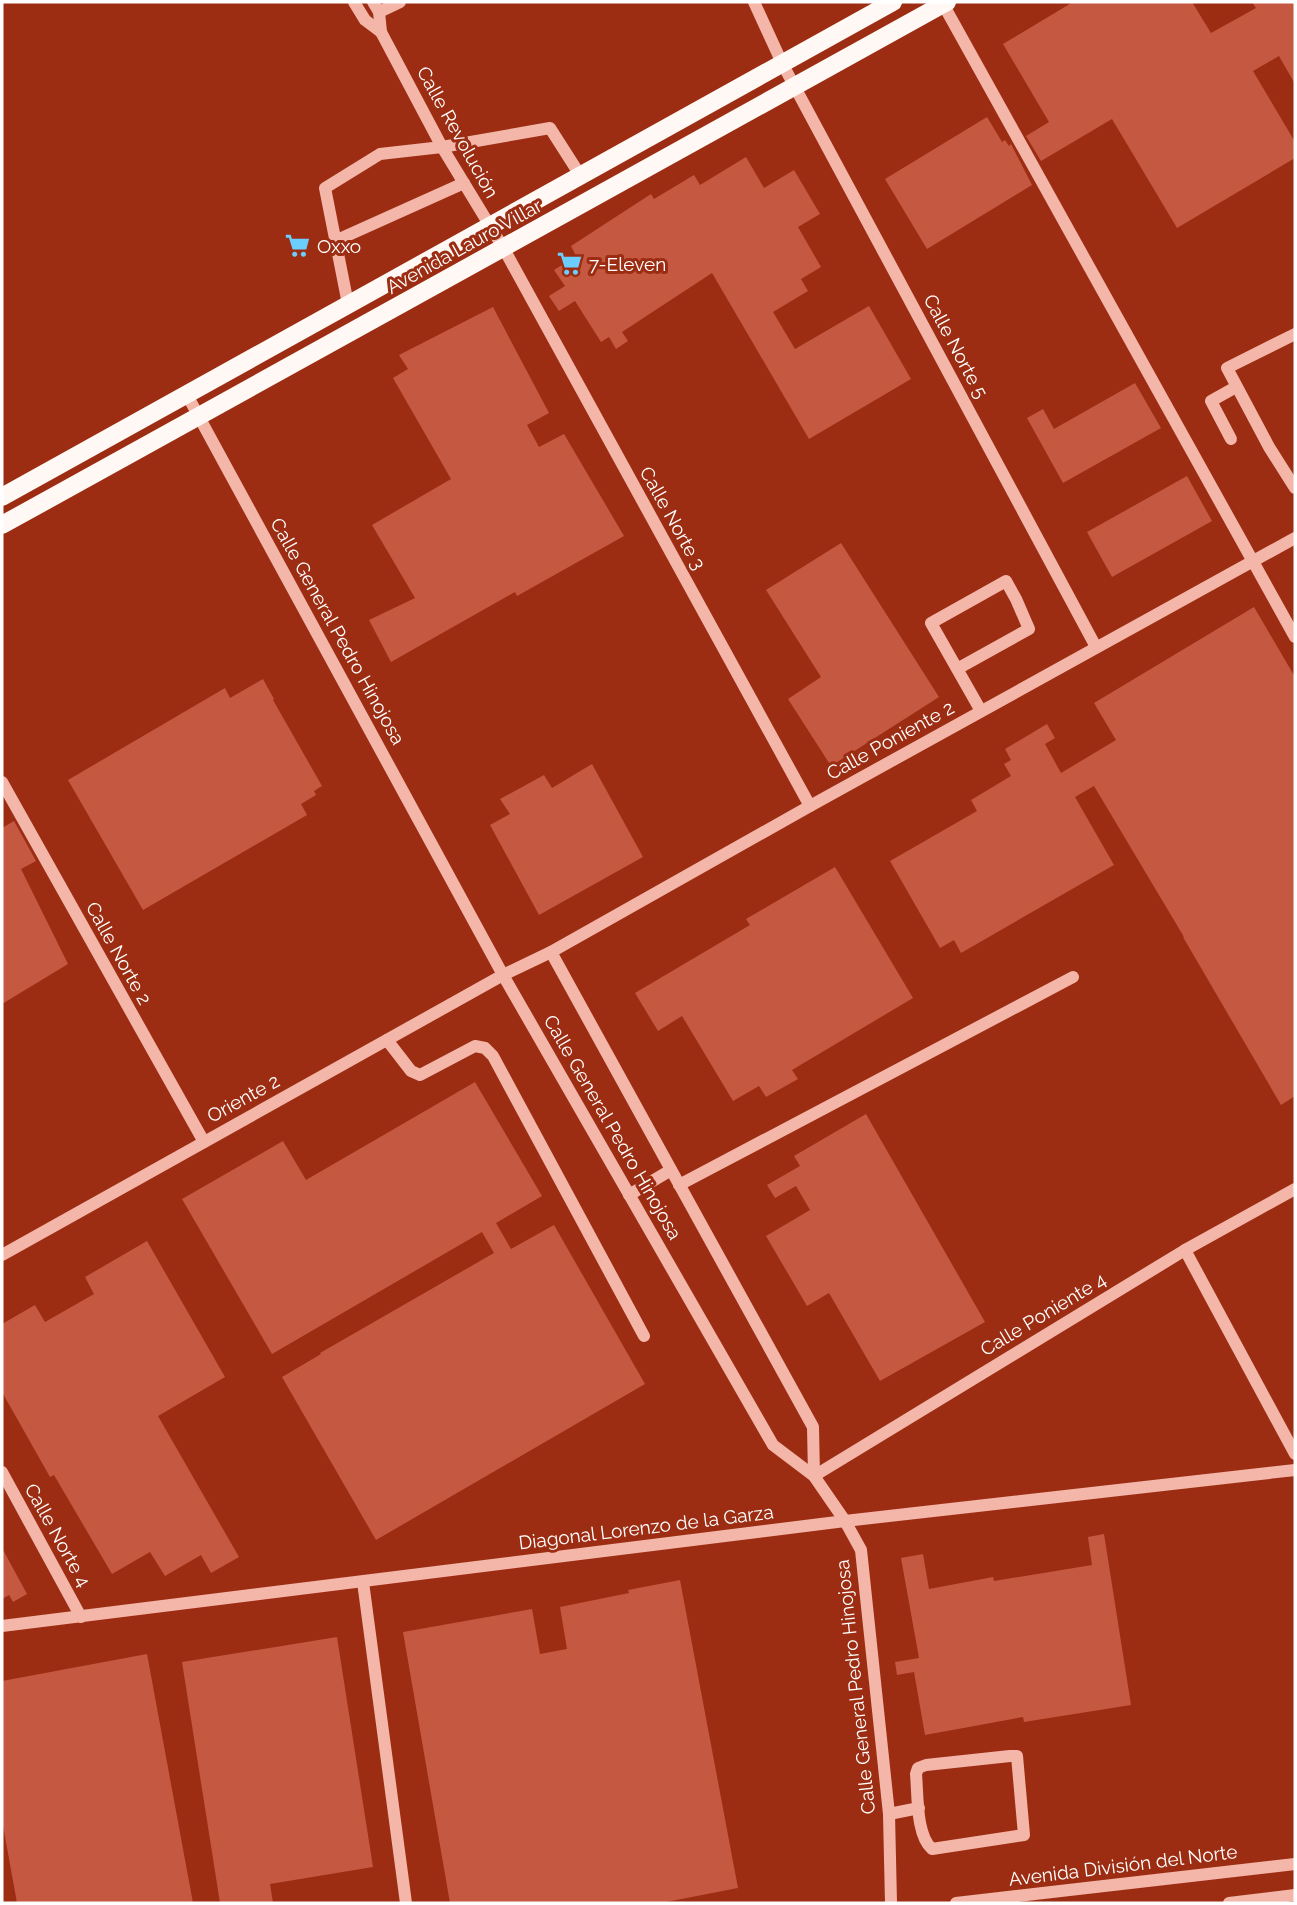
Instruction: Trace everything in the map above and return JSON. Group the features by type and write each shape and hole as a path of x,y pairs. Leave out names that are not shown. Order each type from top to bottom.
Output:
{"main road":[{"name":"Avenida Lauro Villar","path":"2,497 893,2"},
{"name":"Avenida Lauro Villar","path":"2,525 945,3"}],"street":[{"name":"Calle Revolución","path":"354,2 365,20 381,32"},
{"path":"376,7 400,2"},
{"name":"Calle Norte 5","path":"754,2 794,86 1096,647"},
{"path":"945,3 1295,636"},
{"name":"Calle Revolución","path":"376,7 381,32 442,147 503,249"},
{"path":"348,304 325,188 380,154 442,147 550,128 580,175"},
{"path":"335,241 464,183"},
{"name":"Calle Norte 3","path":"503,249 810,806"},
{"path":"1294,485 1269,446 1227,368 1295,334"},
{"path":"1231,439 1212,401 1236,387"},
{"name":"Calle General Pedro Hinojosa","path":"186,393 503,975 773,1445 814,1476 861,1550 889,1814 891,1903"},
{"path":"2,488 29,482"},
{"name":"Calle Poniente 2","path":"503,975 551,952 1295,538"},
{"path":"957,669 1029,629 1006,581 931,623 957,669 981,711"},
{"name":"Calle Norte 2","path":"2,782 204,1142"},
{"path":"551,952 813,1427 814,1476"},
{"name":"Oriente 2","path":"2,1255 503,975"},
{"path":"679,1185 1073,977"},
{"path":"387,1040 411,1071 420,1075 475,1046 485,1048 493,1056 644,1336"},
{"path":"629,1195 671,1170"},
{"name":"Calle Poniente 4","path":"814,1476 1185,1250 1295,1189"},
{"path":"1185,1250 1295,1454"},
{"name":"Diagonal Lorenzo de la Garza","path":"2,1626 845,1521 1295,1470"},
{"name":"Calle Norte 4","path":"2,1472 81,1617"},
{"path":"363,1582 405,1903"},
{"path":"1017,1756 1024,1835 932,1849 922,1834 919,1808 916,1774 918,1768 1017,1756"},
{"path":"889,1814 919,1808"},
{"name":"Avenida División del Norte","path":"956,1903 1295,1864"},
{"path":"1230,1903 1295,1895"}],"building":[{"path":"1073,2 1192,2 1211,33 1256,8 1252,2 1295,2 1295,84 1279,56 1253,71 1295,142 1295,158 1177,228 1112,119 1041,161 1026,136 1049,122 1003,44"},
{"path":"987,117 1002,142 1005,140 1009,146 1011,144 1032,185 927,249 885,179"},
{"path":"746,157 764,188 794,170 820,214 798,227 821,267 801,279 808,291 773,312 795,349 869,306 911,379 809,439 712,273 622,332 628,341 616,349 609,337 601,342 575,301 559,311 549,296 565,286 554,270 576,256 571,246 651,194 654,199 694,175 700,185"},
{"path":"493,307 549,413 527,425 539,447 564,434 624,536 517,596 515,592 391,662 369,620 415,598 372,525 451,479 393,378 408,369 399,355"},
{"path":"1135,383 1161,428 1063,483 1027,418 1043,409 1054,429"},
{"path":"1187,476 1212,521 1112,577 1087,532"},
{"path":"841,543 939,697 831,766 788,699 821,677 766,590"},
{"path":"1254,607 1295,677 1295,1096 1281,1105 1094,786 1075,797 1114,865 961,953 954,940 940,948 890,861 977,811 971,800 1011,776 1004,764 1011,760 1005,749 1047,724 1055,738 1045,744 1061,773 1116,740 1094,703"},
{"path":"263,679 322,786 314,791 316,795 301,804 307,815 143,910 68,780 225,688 230,698"},
{"path":"592,764 643,857 539,915 490,825 510,814 500,799 544,775 552,788"},
{"path":"14,821 36,861 21,869 68,964 2,1004 2,828"},
{"path":"835,867 913,998 792,1070 798,1079 766,1097 759,1086 733,1101 682,1016 658,1031 635,993 750,925 746,919"},
{"path":"475,1082 542,1196 496,1223 511,1249 554,1225 645,1384 376,1540 282,1377 494,1253 482,1232 272,1354 182,1199 283,1141 306,1180"},
{"path":"866,1114 985,1322 880,1381 829,1293 807,1306 766,1236 810,1210 796,1186 775,1198 767,1185 800,1166 794,1156"},
{"path":"147,1241 225,1377 158,1416 239,1557 211,1573 201,1555 165,1576 150,1552 112,1574 54,1475 50,1477 2,1392 2,1324 35,1305 45,1322 94,1294 85,1277"},
{"path":"1104,1534 1131,1705 1024,1722 1023,1717 925,1735 914,1672 897,1675 895,1662 919,1658 901,1558 923,1554 929,1589 993,1577 994,1581 1092,1565 1088,1537"},
{"path":"2,1548 27,1594 13,1602 9,1595 2,1599"},
{"path":"680,1580 738,1888 661,1903 450,1903 403,1632 532,1609 540,1654 567,1649 560,1607"},
{"path":"337,1637 373,1867 270,1884 273,1903 220,1903 182,1662"},
{"path":"147,1654 193,1903 17,1903 2,1820 2,1681"}],"place":[{"name":"Oxxo","path":"297,246"},
{"name":"7-Eleven","path":"569,264"}]}
